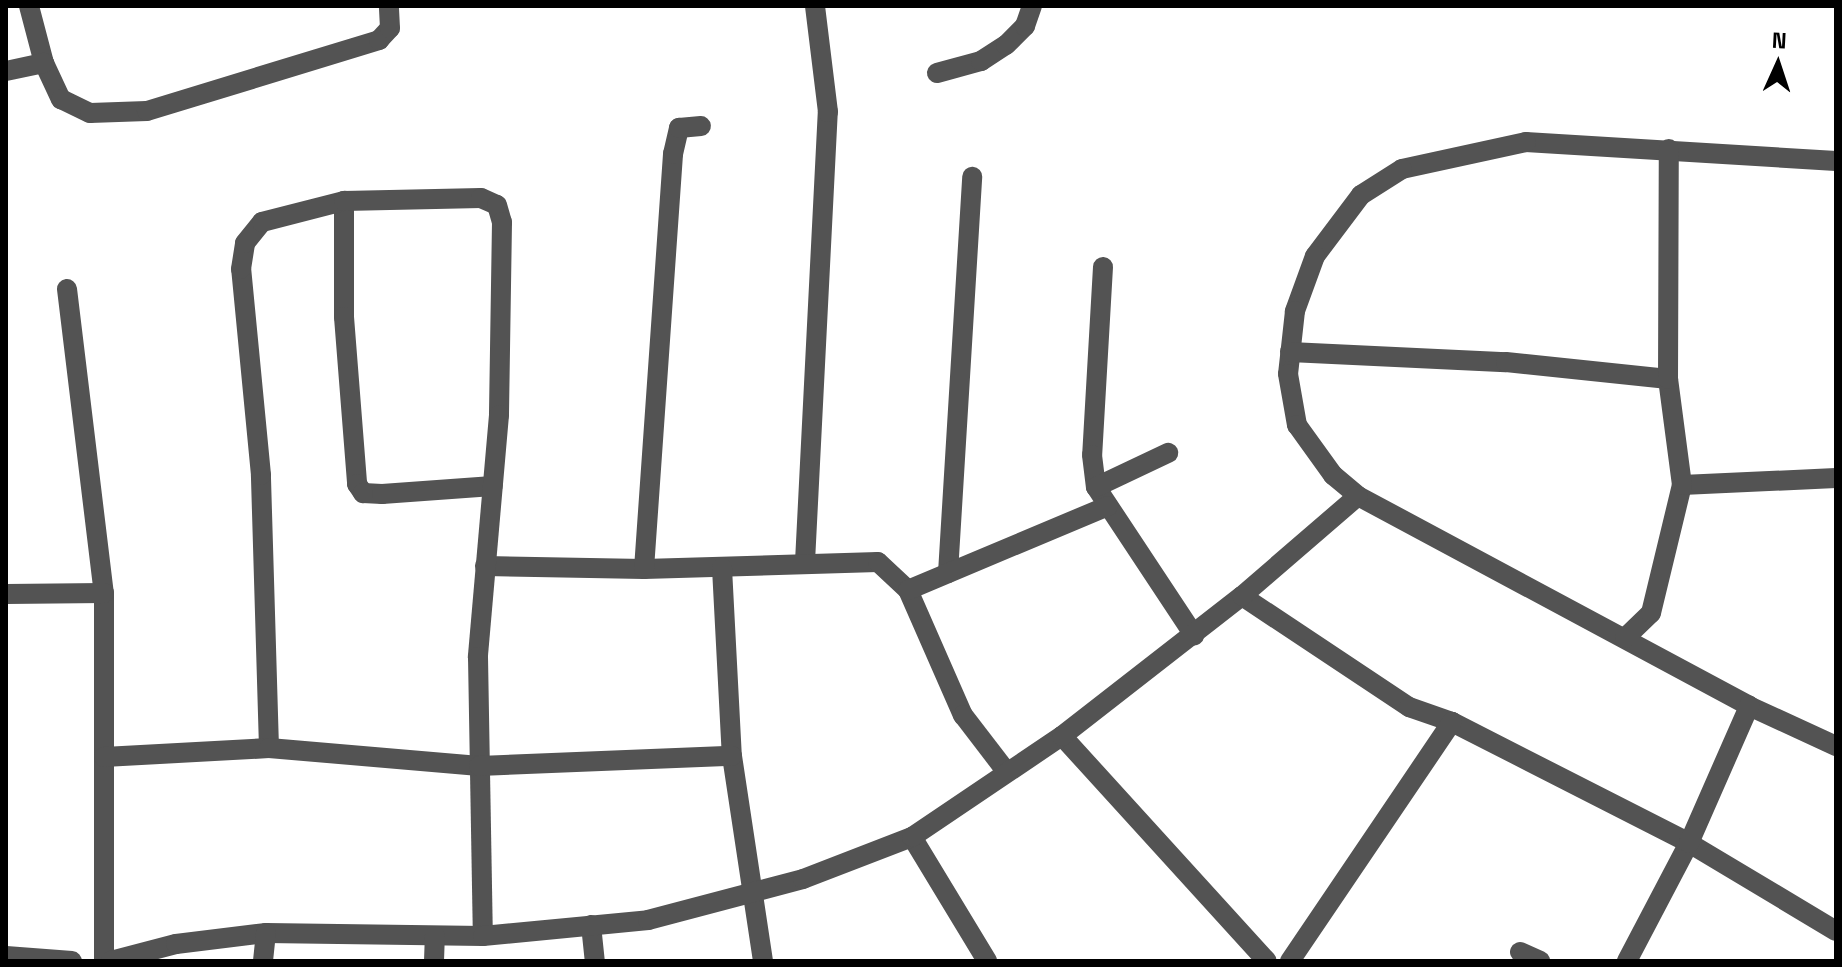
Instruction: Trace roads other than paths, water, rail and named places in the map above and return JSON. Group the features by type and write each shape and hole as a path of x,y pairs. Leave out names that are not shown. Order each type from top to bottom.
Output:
{"street":[{"path":"29,6 44,63 68,105 90,113 147,111 379,40 390,28 389,6"},
{"path":"805,562 828,112 815,6"},
{"path":"937,73 981,61 1006,45 1025,26 1032,6"},
{"path":"6,71 44,63"},
{"path":"644,569 673,154 679,128 701,126"},
{"path":"1836,161 1526,142 1428,162 1379,179 1315,256 1295,311 1288,374 1297,425 1333,475 1358,496 1749,706 1836,746"},
{"path":"1625,638 1651,613 1682,485 1668,379 1669,149"},
{"path":"948,573 972,177"},
{"path":"269,748 261,475 241,269 245,243 262,222 344,201 481,198 497,205 502,222 493,486 478,657 483,936"},
{"path":"344,201 344,317 357,484 363,493 372,494 493,486"},
{"path":"1103,267 1092,455 1096,487 1194,635"},
{"path":"67,289 104,593 104,961"},
{"path":"1290,352 1506,362 1668,379"},
{"path":"1096,487 1168,453"},
{"path":"1682,485 1836,478"},
{"path":"111,961 176,944 266,933 483,936 648,920 750,893 912,837 1062,736 1194,635 1358,496"},
{"path":"908,590 1108,506"},
{"path":"485,566 644,569 878,562 908,590 963,715 1006,771"},
{"path":"722,568 732,756 750,893 763,961"},
{"path":"6,594 104,593"},
{"path":"1242,596 1409,707 1452,722 1689,843 1836,931"},
{"path":"1627,961 1689,843 1749,706"},
{"path":"1290,961 1452,722"},
{"path":"1062,736 1267,961"},
{"path":"104,757 269,748 479,766 732,756"},
{"path":"912,837 987,961"},
{"path":"591,925 595,961"},
{"path":"263,961 266,933"},
{"path":"434,961 435,936"},
{"path":"1520,952 1540,961"},
{"path":"6,956 72,961"}]}
